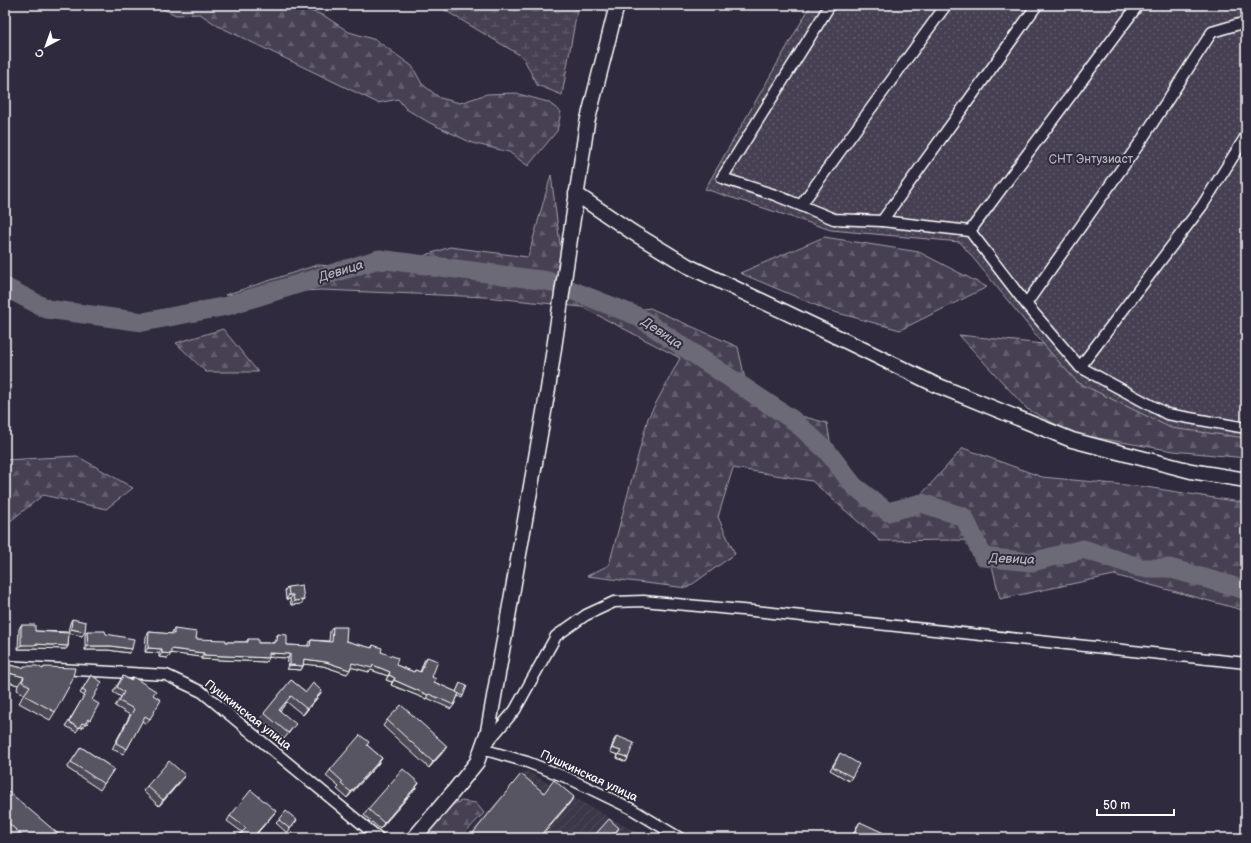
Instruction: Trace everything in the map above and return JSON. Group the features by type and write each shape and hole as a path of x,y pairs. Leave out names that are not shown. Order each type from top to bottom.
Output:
{"street":[{"path":"414,838 477,762 488,731 548,389 587,123 617,5"},
{"path":"830,5 722,178 775,195 834,219 882,221 970,231 1026,304 1080,367 1167,414 1246,428"},
{"path":"801,205 946,5"},
{"path":"882,221 1037,5"},
{"path":"970,231 1138,5"},
{"path":"1026,304 1139,144 1212,32 1246,22"},
{"path":"1080,367 1202,206 1246,136"},
{"path":"576,194 632,232 688,266 934,384 1072,440 1191,471 1246,480"},
{"path":"482,749 515,710 556,636 586,615 614,602 643,601 756,611 1246,663"},
{"name":"Пушкинская улица","path":"5,666 166,675 202,692 380,838"},
{"name":"Пушкинская улица","path":"482,749 527,762 568,778 630,808 680,838"}],"shaded area":[{"path":"525,770 628,828 648,838 465,838"}],"green space":[{"path":"154,5 275,5 297,7 323,15 349,32 376,40 412,66 422,84 440,98 460,103 487,94 515,93 548,102 561,112 557,131 528,166 509,152 472,143 430,123 406,109 398,99 378,103 218,26 200,14 176,15"},
{"path":"436,5 578,5 562,95 537,85 523,57"},
{"name":"СНТ Энтузиаст","path":"811,5 1246,5 1246,439 1168,430 1076,384 960,242 831,230 705,189"},
{"path":"551,175 564,274 612,314 650,308 738,347 750,402 827,423 836,476 902,516 963,448 1042,477 1146,487 1246,503 1246,611 1114,575 1000,599 986,541 880,541 812,481 733,468 718,517 735,554 687,588 587,576 609,565 648,418 680,358 582,307 485,297 322,290 225,295 317,265 384,269 450,247 528,257"},
{"path":"824,237 919,252 987,287 900,330 827,310 740,273"},
{"path":"223,329 258,372 206,372 176,343"},
{"path":"959,335 1043,344 1077,382 1171,428 1246,438 1246,458 1174,451 1074,434 1027,409"},
{"path":"77,456 133,488 106,509 43,495 9,522 5,520 5,460"},
{"path":"461,801 476,803 484,813 460,838 422,838 450,806"}],"building":[{"path":"302,585 304,600 294,601 293,595 289,595 288,587"},
{"path":"72,619 86,622 85,632 71,629"},
{"path":"21,625 35,625 35,631 69,633 68,646 35,644 21,645"},
{"path":"333,627 347,627 346,641 372,648 373,645 382,648 381,652 398,658 396,665 414,672 415,670 421,672 427,657 438,661 432,677 436,679 434,682 459,693 454,705 394,680 395,678 389,675 390,672 373,665 372,668 352,663 350,670 326,662 304,659 303,666 290,665 290,654 269,653 269,658 204,655 204,653 171,649 171,654 162,653 162,649 148,648 149,632 174,634 174,629 197,632 196,639 226,640 226,642 248,642 248,639 258,639 258,643 274,643 274,641 277,641 278,634 287,635 287,645 310,646 311,640 332,642"},
{"path":"87,631 105,631 106,634 134,639 132,649 111,646 88,646"},
{"path":"5,664 23,668 24,666 37,666 43,669 44,667 75,668 72,681 55,712 24,695 30,686 22,682 24,677 5,672"},
{"path":"91,675 102,682 92,700 99,704 90,720 88,719 85,724 82,723 79,728 69,722 86,692 82,690"},
{"path":"123,676 131,681 133,677 156,691 153,695 161,700 150,719 145,716 127,749 116,743 134,709 119,701 124,692 117,687"},
{"path":"291,680 306,692 313,683 322,691 307,709 291,696 279,710 296,724 288,733 264,713"},
{"path":"460,683 467,686 463,696 456,692"},
{"path":"401,705 447,746 433,762 387,720"},
{"path":"360,735 369,742 367,745 382,758 351,792 341,784 343,782 330,770"},
{"path":"617,736 634,743 628,758 619,754 621,751 612,748"},
{"path":"81,747 114,769 104,784 71,762"},
{"path":"840,753 859,764 852,777 833,767"},
{"path":"169,761 185,775 163,800 147,786"},
{"path":"403,769 419,783 384,823 368,809"},
{"path":"521,774 544,793 554,780 574,797 538,838 469,838"},
{"path":"251,790 276,811 252,838 242,838 239,836 246,828 230,816"},
{"path":"9,792 63,838 25,838 5,820 5,797"},
{"path":"286,811 297,820 290,829 279,820"},
{"path":"609,819 619,828 610,838 592,838"},
{"path":"860,822 886,834 884,838 864,838 854,833"}],"waterway":[{"name":"Девица","path":"5,287 47,309 143,322 227,306 379,259 548,281 637,316 793,420 827,451 854,486 888,512 922,503 964,517 983,557 1032,562 1083,549 1142,568 1169,568 1246,590"}]}
